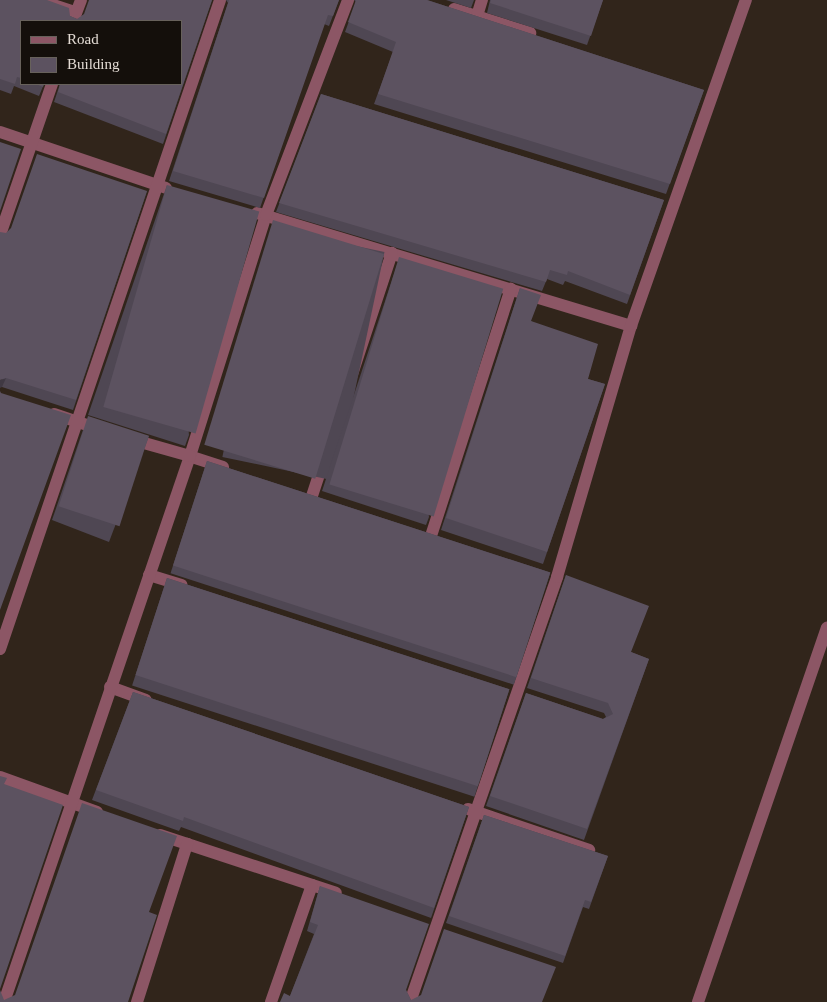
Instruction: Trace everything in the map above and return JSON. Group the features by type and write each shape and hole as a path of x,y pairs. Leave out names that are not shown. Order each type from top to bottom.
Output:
{"street":[{"path":"38,0 77,11"},
{"path":"0,650 76,422 159,186 220,0"},
{"path":"4,1002 70,803 190,456 266,215 348,0"},
{"path":"477,16 482,0"},
{"path":"410,1002 558,577 669,203 712,94 746,0"},
{"path":"439,5 540,37"},
{"path":"0,235 52,85"},
{"path":"694,88 712,94"},
{"path":"312,92 331,98"},
{"path":"0,132 177,191"},
{"path":"239,208 631,326"},
{"path":"293,490 317,498 392,254"},
{"path":"431,536 512,289"},
{"path":"42,410 237,472"},
{"path":"413,530 449,542"},
{"path":"539,571 558,577"},
{"path":"149,575 196,590"},
{"path":"698,1002 827,628"},
{"path":"110,687 157,703"},
{"path":"0,777 114,818"},
{"path":"457,805 589,850"},
{"path":"149,831 348,897"},
{"path":"137,1002 187,844"},
{"path":"271,1002 312,885"},
{"path":"418,920 454,933"}],"building":[{"path":"0,0 47,0 69,8 70,16 77,19 84,14 89,0 212,0 166,134 58,92 60,85 182,85 182,20 20,20 20,78 17,77 15,84 0,79"},
{"path":"229,0 339,0 333,16 328,15 264,198 173,171"},
{"path":"356,0 427,0 704,90 670,184 378,94 396,42 348,22"},
{"path":"491,0 603,0 591,36 490,3"},
{"path":"321,94 664,200 630,295 568,271 567,275 550,270 546,282 279,203"},
{"path":"0,142 21,149 0,211"},
{"path":"37,154 147,191 76,400 6,378 0,380 0,232 6,233 11,228"},
{"path":"167,185 259,211 196,434 103,407"},
{"path":"273,220 384,254 315,479 204,445"},
{"path":"399,257 503,289 434,516 329,485"},
{"path":"520,288 541,295 531,321 598,344 588,379 605,384 547,552 446,518"},
{"path":"0,391 1,393 71,415 0,610"},
{"path":"88,416 149,436 120,526 59,506"},
{"path":"207,461 550,573 516,677 173,566"},
{"path":"566,575 649,606 631,652 649,659 587,829 490,796 526,693 603,719 613,714 608,703 531,678"},
{"path":"167,578 509,689 478,786 135,675"},
{"path":"133,692 469,807 434,908 184,817 183,821 96,790"},
{"path":"0,776 7,778 4,784 63,805 0,989"},
{"path":"82,803 177,836 149,912 157,915 128,1002 0,1002 0,990 4,1000 15,995"},
{"path":"484,815 608,856 591,902 585,900 565,956 449,916"},
{"path":"320,886 429,924 406,990 411,1000 421,995 444,929 556,967 542,1002 280,1002 284,993 290,996 318,925 310,922"}]}
